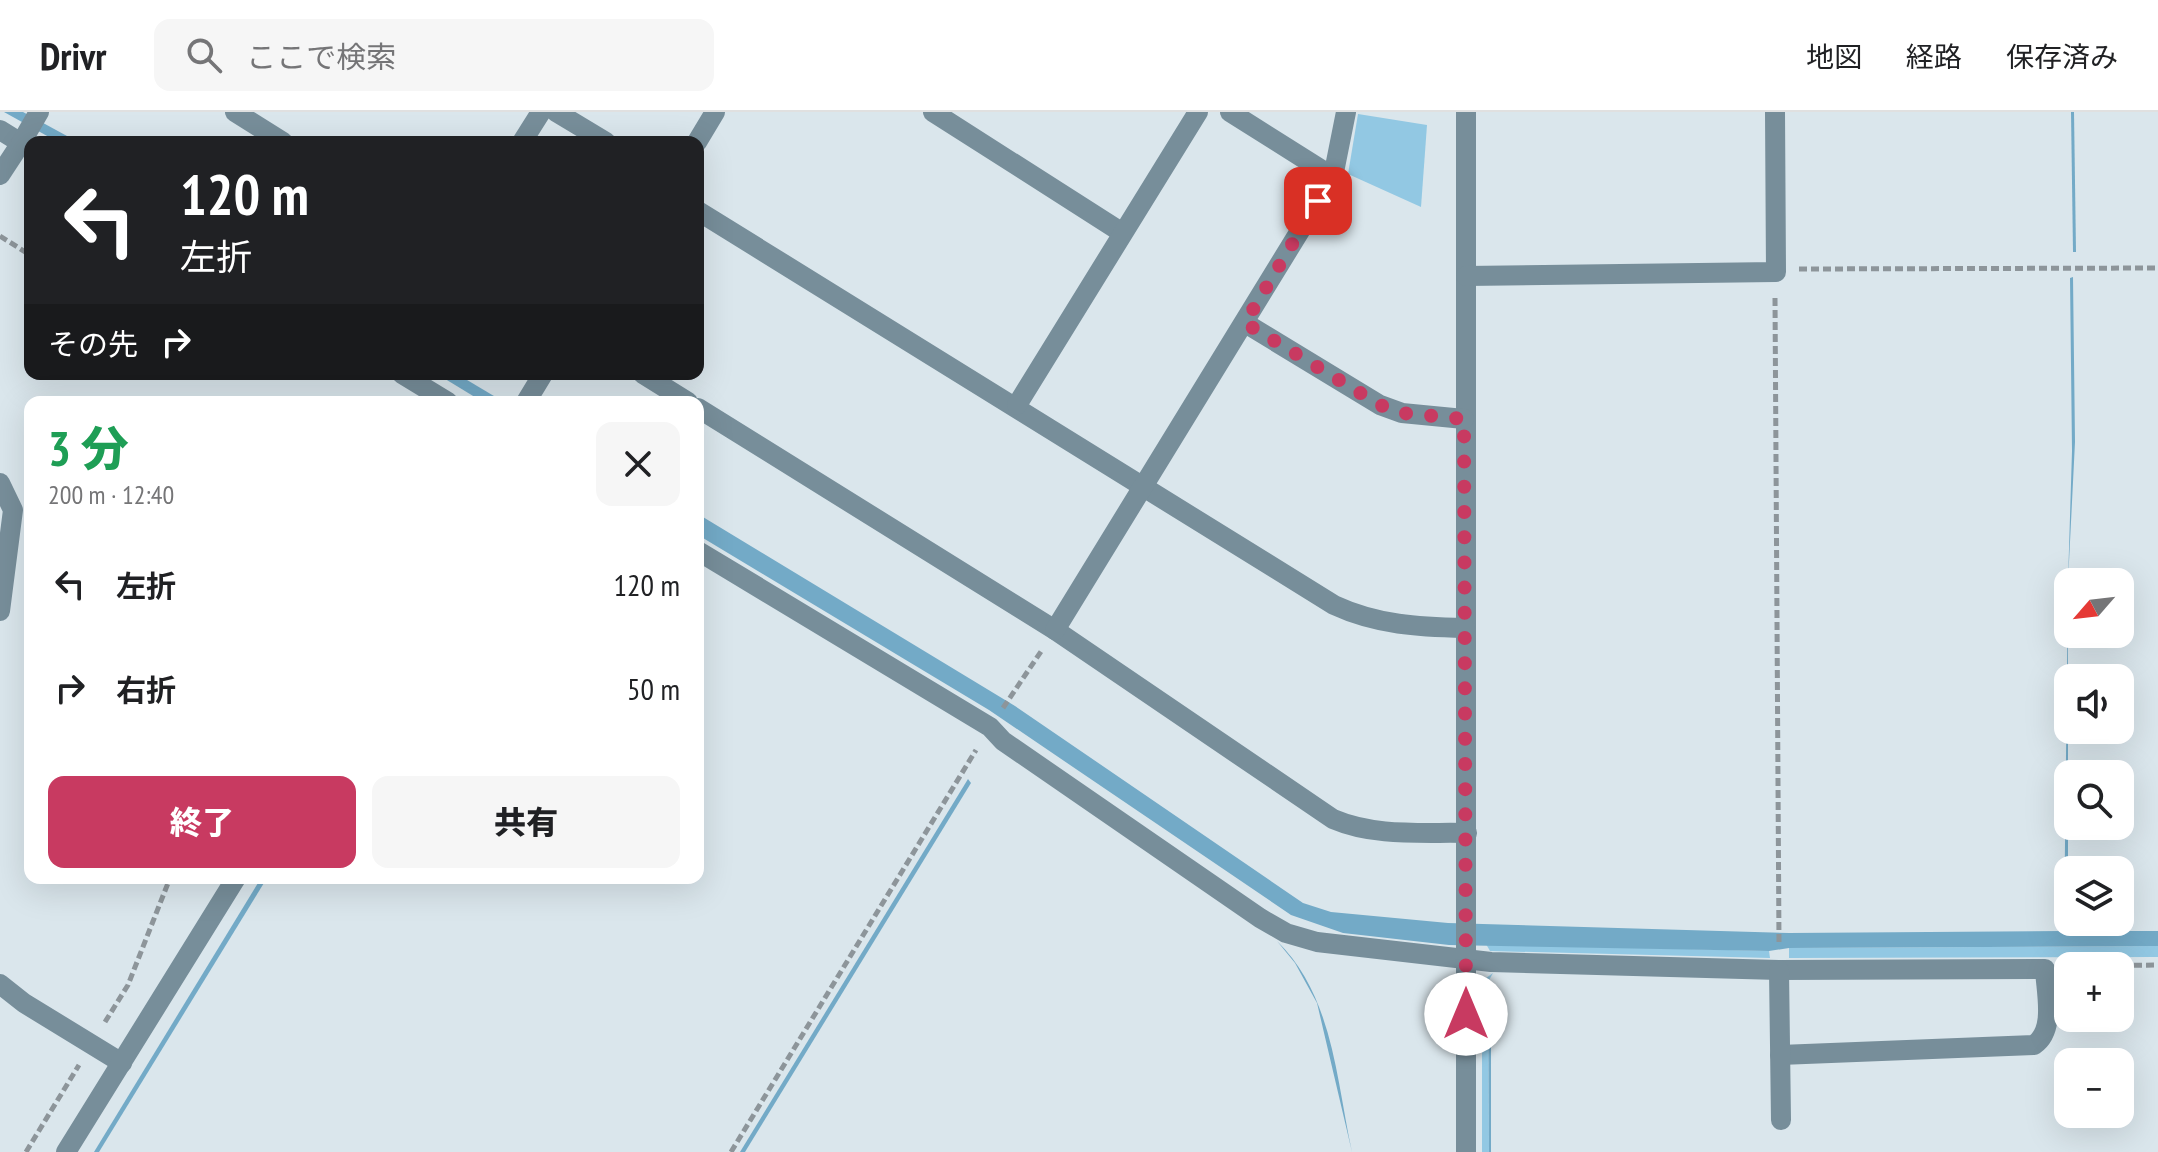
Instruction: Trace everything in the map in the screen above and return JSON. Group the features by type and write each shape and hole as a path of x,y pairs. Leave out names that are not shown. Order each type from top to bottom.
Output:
{"street":[{"path":"30,136 39,112"},
{"path":"235,112 273,136"},
{"path":"526,136 541,112"},
{"path":"556,112 596,136"},
{"path":"933,112 1121,232"},
{"path":"1017,405 1121,232 1198,112"},
{"path":"1230,112 1333,177"},
{"path":"1055,630 1333,177 1346,112"},
{"path":"1466,112 1466,1152"},
{"path":"1466,276 1776,272 1775,112"},
{"path":"700,136 712,113"},
{"path":"0,130 24,144"},
{"path":"0,175 24,147"},
{"path":"704,215 1359,617 1387,624 1465,628"},
{"path":"1245,323 1380,405 1402,413 1464,419"},
{"path":"412,380 438,396"},
{"path":"653,380 678,396"},
{"path":"704,412 1055,630 1333,819 1353,828 1379,832 1467,833"},
{"path":"0,483 13,510 0,611"},
{"path":"704,555 990,727 1028,759 1286,933 1345,947 1491,962 1779,970 2045,969 2047,1025 2041,1040 2034,1045 1780,1055"},
{"path":"66,1152 232,884"},
{"path":"1779,970 1781,1120"},
{"path":"0,984 24,1003 122,1063"}],"path":[{"path":"0,236 24,251"},
{"path":"1779,970 1776,272 2158,268"},
{"path":"731,1152 990,727 1055,630"},
{"path":"2134,965 2158,965"}],"shaded area":[{"path":"4,112 23,112 67,136 47,136"},
{"path":"2071,112 2074,112 2076,252 2073,252"},
{"path":"1358,114 1427,125 1421,207 1348,174"},
{"path":"2073,277 2075,442 2068,568 2072,451 2070,278"},
{"path":"447,380 467,380 494,396 473,396"},
{"path":"704,518 1015,706 1303,903 1331,912 1448,923 1789,933 2054,931 2054,936 2134,936 2134,931 2158,931 2158,946 1789,948 1769,951 1449,945 1343,933 1291,915 989,710 704,539"},
{"path":"968,779 971,783 745,1152 740,1152"},
{"path":"2065,840 2068,840 2068,856 2065,856"},
{"path":"257,884 263,884 99,1152 94,1152"},
{"path":"1277,941 1296,963 1310,987 1321,1012 1330,1039 1352,1152 1317,1003 1295,963"},
{"path":"1486,944 1769,951 1770,958 1490,951"},
{"path":"2158,946 2158,957 2134,957 2134,952 2054,952 2054,957 1789,958 1789,948"},
{"path":"1493,973 1488,982 1489,1152 1482,1152 1482,981"},
{"path":"1488,981 1491,982 1491,1152 1489,1152"}],"route":[{"path":"1318,201 1245,323 1380,405 1402,413 1464,419 1466,1014"}]}
